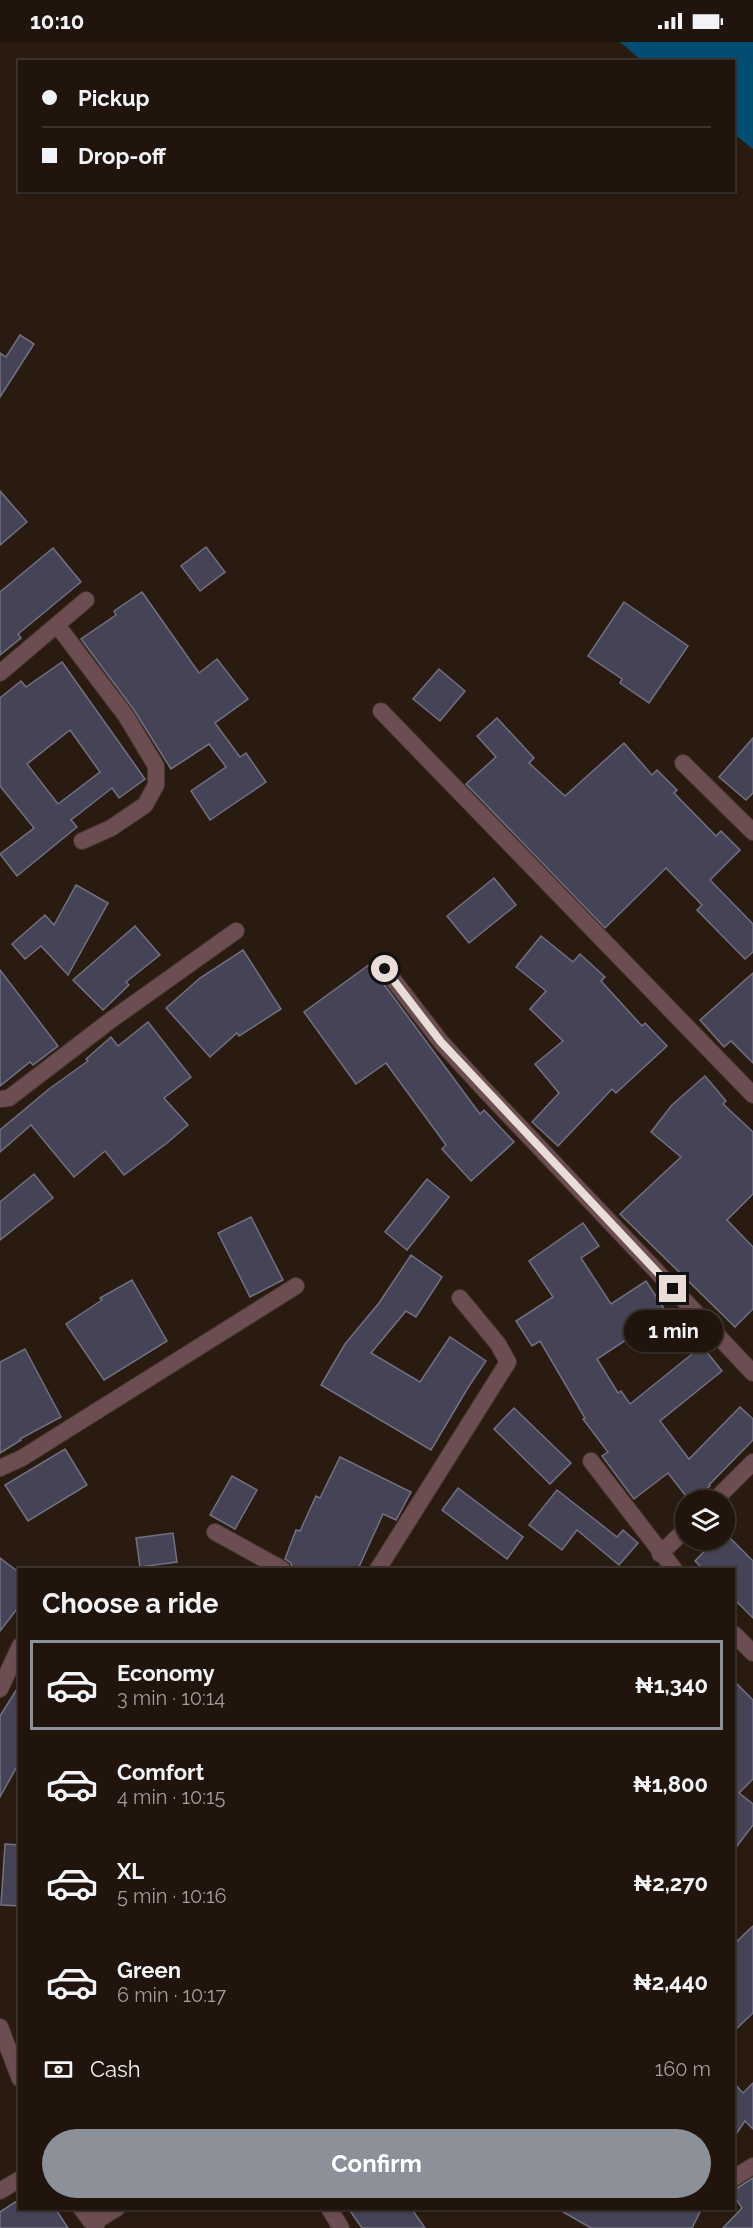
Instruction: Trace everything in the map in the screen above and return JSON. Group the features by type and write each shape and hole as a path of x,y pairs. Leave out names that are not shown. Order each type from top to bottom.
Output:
{"street":[{"path":"0,673 86,600"},
{"path":"57,625 126,716 156,766 156,785 145,805 111,828 82,841"},
{"path":"381,711 753,1095"},
{"path":"683,764 753,832"},
{"path":"0,1099 9,1098 111,1020 236,931"},
{"path":"385,969 441,1042 461,1064 753,1373"},
{"path":"0,1468 22,1458 296,1286"},
{"path":"379,1568 508,1362 498,1344 460,1299"},
{"path":"591,1461 660,1554 673,1568"},
{"path":"725,1490 753,1462"},
{"path":"215,1532 280,1568"},
{"path":"660,1554 675,1540"},
{"path":"735,1635 753,1653"},
{"path":"0,1689 18,1650"},
{"path":"0,2026 18,2074"},
{"path":"735,2177 753,2166"},
{"path":"0,2191 18,2180"},
{"path":"83,2210 95,2225 114,2210"},
{"path":"330,2210 341,2228"}],"water":[{"path":"620,42 753,42 753,149 735,135 735,60 641,60"}],"building":[{"path":"20,335 34,344 0,397 0,353 6,357"},
{"path":"0,491 27,522 0,545"},
{"path":"206,547 225,572 200,591 181,566"},
{"path":"53,548 81,582 18,634 21,638 0,655 0,592"},
{"path":"142,592 199,673 217,659 248,699 215,723 240,757 246,753 266,782 210,820 191,791 226,767 209,744 171,769 134,710 81,639 116,615 114,611"},
{"path":"624,602 688,646 649,703 620,683 622,679 588,656"},
{"path":"62,662 145,779 119,798 112,788 71,820 77,827 17,876 0,854 34,828 0,786 0,698 21,681 26,687","holes":["70,730 100,772 58,804 27,764"]},
{"path":"439,669 465,691 440,721 413,699"},
{"path":"497,718 534,758 529,763 565,796 624,743 652,775 657,770 677,790 674,793 716,836 721,831 740,850 710,880 753,924 753,952 745,959 697,910 702,905 666,868 605,928 466,784 496,757 477,736"},
{"path":"753,738 753,793 746,800 719,777"},
{"path":"494,878 516,905 469,943 447,916"},
{"path":"76,885 108,903 68,975 41,946 25,959 12,944 45,915 54,925"},
{"path":"135,926 160,955 126,982 129,985 103,1010 73,980"},
{"path":"541,936 573,962 580,954 605,977 601,981 642,1026 645,1023 667,1046 616,1093 612,1089 558,1146 532,1122 559,1093 535,1064 563,1041 530,1009 546,991 516,967"},
{"path":"243,950 281,1009 239,1036 237,1033 210,1057 166,1008 200,978"},
{"path":"370,964 480,1114 484,1110 514,1142 471,1181 442,1149 446,1145 386,1063 356,1084 304,1012"},
{"path":"0,970 58,1046 33,1065 30,1062 0,1086"},
{"path":"753,973 753,1063 731,1041 724,1047 700,1020"},
{"path":"148,1022 191,1077 164,1098 188,1125 124,1175 105,1151 74,1177 31,1125 0,1152 0,1130 49,1089 88,1061 86,1059 111,1037 118,1046"},
{"path":"705,1076 726,1101 723,1104 753,1132 753,1194 727,1220 753,1247 753,1309 735,1327 620,1214 681,1157 651,1132 672,1105"},
{"path":"34,1174 53,1198 0,1240 0,1202"},
{"path":"427,1179 449,1197 407,1250 385,1232"},
{"path":"251,1217 283,1280 250,1297 218,1233"},
{"path":"583,1223 599,1246 581,1258 611,1304 646,1281 667,1313 597,1359 618,1393 621,1391 630,1404 702,1346 722,1371 660,1421 689,1459 740,1407 753,1419 753,1440 710,1486 705,1490 681,1490 668,1473 634,1499 602,1456 608,1452 583,1419 585,1418 540,1341 532,1346 516,1321 553,1297 529,1261"},
{"path":"411,1255 442,1277 416,1317 406,1311 371,1353 420,1382 450,1337 486,1361 431,1450 321,1385 345,1344 379,1303"},
{"path":"132,1280 167,1341 104,1380 66,1324 102,1300 100,1298"},
{"path":"25,1349 61,1417 20,1439 0,1453 0,1362"},
{"path":"514,1408 571,1463 550,1484 494,1429"},
{"path":"65,1449 87,1485 28,1521 5,1485"},
{"path":"340,1457 411,1492 396,1520 383,1514 358,1568 292,1568 291,1563 285,1559 296,1530 300,1531 316,1496 320,1498"},
{"path":"232,1476 257,1490 235,1529 210,1515"},
{"path":"458,1488 523,1537 507,1559 442,1510"},
{"path":"557,1490 617,1537 623,1530 638,1543 619,1565 577,1530 562,1550 529,1525"},
{"path":"173,1533 177,1562 140,1567 136,1538"},
{"path":"735,1543 753,1561 753,1618 735,1600 735,1568 702,1568 695,1561 706,1550 735,1550"},
{"path":"0,1558 18,1572 18,1608 0,1631"},
{"path":"735,1682 753,1700 753,1779 739,1793 753,1804 753,1825 735,1849"},
{"path":"18,1687 18,1765 0,1797 0,1716"},
{"path":"5,1844 18,1845 18,1906 1,1905"},
{"path":"753,1926 753,2013 735,2030 735,1943"},
{"path":"753,2083 753,2129 745,2121 735,2136 735,2084 743,2093"},
{"path":"753,2178 753,2228 723,2228 742,2208 735,2198 735,2189"},
{"path":"18,2200 18,2210 56,2210 68,2228 0,2228 0,2212"},
{"path":"349,2210 412,2210 425,2228 362,2228"},
{"path":"560,2210 701,2210 692,2228 591,2228"}],"route":[{"path":"385,969 441,1042 673,1289"}]}
